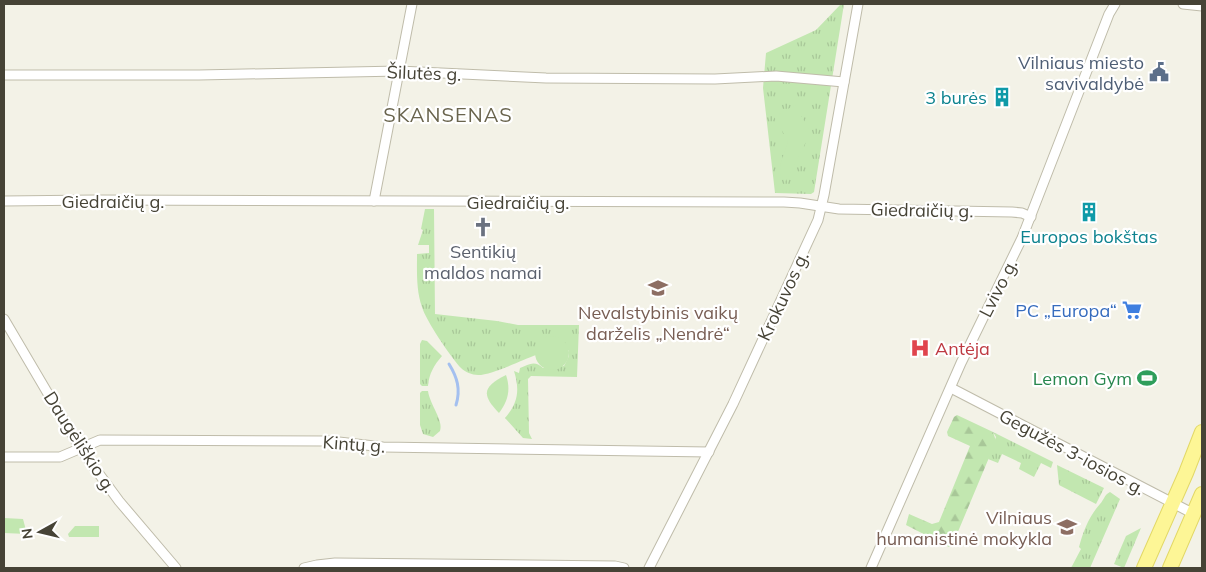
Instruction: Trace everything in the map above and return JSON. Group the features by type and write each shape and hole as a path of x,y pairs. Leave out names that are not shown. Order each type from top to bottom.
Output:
{"main road":[{"path":"1144,568 1173,504 1202,432"},
{"path":"1170,568 1202,494"}],"street":[{"path":"374,201 412,4"},
{"name":"Krokuvos g.","path":"649,568 733,404 818,220 858,4"},
{"name":"Lvivo g.","path":"871,568 971,343 1031,217 1098,43 1115,4"},
{"path":"1183,4 1202,6"},
{"name":"Šilutės g.","path":"4,75 199,75 399,71 546,78 715,79 776,76 844,82"},
{"name":"Giedraičių g.","path":"4,201 784,202 839,209 1012,212 1022,213 1031,217"},
{"name":"Daugėliškio g.","path":"4,319 80,448 119,501 176,568"},
{"name":"Gegužės 3-iosios g.","path":"951,388 1194,514"},
{"name":"Kintų g.","path":"4,457 60,457 100,440 330,441 383,447 709,452"},
{"path":"167,557 167,568"},
{"path":"304,568 335,563 615,566 624,568"}],"green space":[{"path":"841,4 844,4 814,192 811,194 775,193 763,88 766,53 816,30"},
{"path":"795,105 809,129 798,135 798,140 807,140 786,181 781,178 780,166 788,141 774,117"},
{"path":"425,209 434,209 435,314 518,325 579,325 577,377 531,376 528,379 529,433 532,439 523,438 505,418 513,407 517,396 514,371 519,373 520,368 532,364 537,364 543,368 564,366 569,356 569,350 536,354 491,373 478,375 464,371 433,329 420,301 417,281 417,254 429,253 429,245 418,245 423,230 421,229"},
{"path":"552,336 564,341 569,353 564,365 552,370 540,365 535,353 540,341"},
{"path":"422,340 427,341 442,356 432,370 428,386 420,384 420,344"},
{"path":"506,375 508,395 499,413 489,401 487,391 493,383"},
{"path":"428,391 440,422 440,431 433,437 423,434 420,425 420,393"},
{"path":"957,415 993,432 996,441 952,546 949,547 906,525 909,514 932,524 939,522 970,446 948,436 947,432 954,417"},
{"path":"993,432 1053,462 1051,468 1041,463 1034,477 1019,469 1021,463 1002,454 998,463 988,459 996,437"},
{"path":"1057,465 1104,488 1096,504 1059,485"},
{"path":"1110,492 1120,499 1090,568 1071,568 1081,549 1079,547 1090,519 1105,496"},
{"path":"4,518 23,519 27,534 4,533"},
{"path":"75,526 99,526 99,537 69,537 68,534"},
{"path":"1141,528 1124,568 1114,564 1126,536"}],"waterway":[{"path":"449,364 457,383 456,405"}],"place":[{"name":"Vilniaus miesto savivaldybė","path":"1159,72"},
{"name":"3 burės","path":"1002,97"},
{"name":"Europos bokštas","path":"1089,212"},
{"name":"Sentikių maldos namai","path":"483,227"},
{"name":"Nevalstybinis vaikų darželis „Nendrė“","path":"658,288"},
{"name":"PC „Europa“","path":"1132,310"},
{"name":"Antėja","path":"920,348"},
{"name":"Lemon Gym","path":"1147,378"},
{"name":"Vilniaus humanistinė mokykla","path":"1067,527"}],"district":[{"name":"SKANSENAS","path":"448,114"}]}
